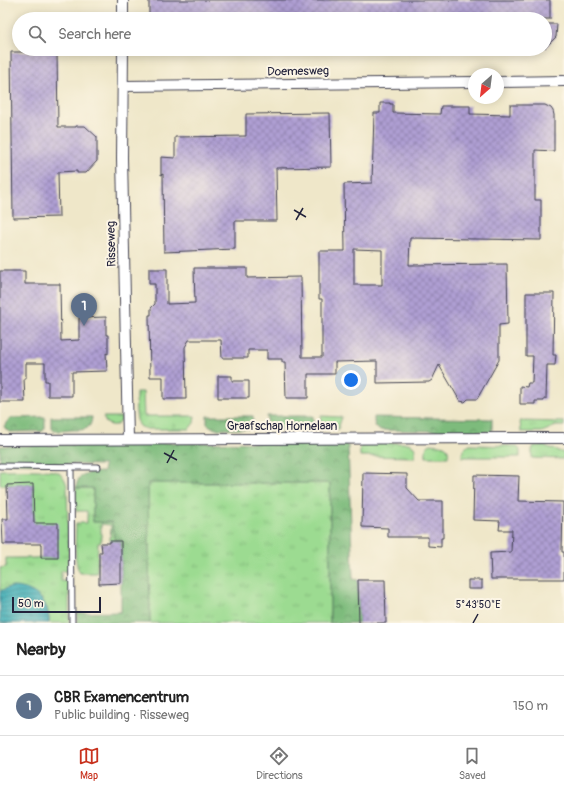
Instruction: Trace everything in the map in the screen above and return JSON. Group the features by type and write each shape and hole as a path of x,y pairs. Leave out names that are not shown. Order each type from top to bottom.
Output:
{"street":[{"path":"123,0 123,12"},
{"name":"Risseweg","path":"123,56 122,158 128,439"},
{"path":"504,82 564,81"},
{"name":"Doemesweg","path":"123,86 468,82"},
{"name":"Graafschap Hornelaan","path":"0,440 564,438"}],"lane":[{"path":"0,466 98,467"},
{"path":"71,467 72,623"}],"green space":[{"path":"136,392 143,392 144,416 195,416 194,423 189,429 147,429 141,427 136,416"},
{"path":"207,416 253,416 254,429 215,429 207,424"},
{"path":"267,416 313,416 313,429 273,429 268,424"},
{"path":"321,416 342,417 338,429 320,429"},
{"path":"45,417 45,428 43,431 9,432 4,427 7,421 12,418"},
{"path":"51,417 92,417 90,425 86,429 54,431 51,427"},
{"path":"103,417 122,417 118,424 112,425 106,423"},
{"path":"374,417 492,419 492,432 379,430 375,425"},
{"path":"520,421 564,422 564,426 556,426 542,432 521,432"},
{"path":"343,442 348,446 353,579 358,580 359,623 330,623 330,483 148,483 150,623 77,623 77,613 121,612 121,539 114,539 112,522 93,522 93,488 76,488 79,478 89,473 103,472 104,465 0,463 0,446 147,443"},
{"path":"409,443 415,448 415,457 360,456 360,450 362,444"},
{"path":"431,444 441,445 447,448 448,457 426,457 427,447"},
{"path":"470,445 515,446 520,450 520,457 462,457 464,449"},
{"path":"534,446 545,446 564,453 564,459 532,458 532,450"},
{"path":"0,470 53,471 63,476 65,480 67,487 69,571 61,571 61,581 69,581 69,623 49,623 47,608 42,599 10,587 0,591 0,568 6,567 6,558 58,558 34,523 33,484 0,485"},
{"path":"148,483 330,483 330,623 150,623"},
{"path":"76,488 93,488 93,522 112,522 121,539 121,541 110,541 111,525 101,524 101,542 98,543 97,573 80,573 76,563 76,523 87,523 87,511 76,511"}],"water":[{"path":"10,587 26,589 38,596 43,601 49,615 49,623 0,623 0,591"}],"building":[{"path":"149,0 550,0 550,12 149,12"},
{"path":"552,24 557,24 556,37 552,41"},
{"path":"11,52 12,56 57,56 58,127 85,126 97,137 97,161 86,173 77,173 77,171 58,172 59,217 13,218"},
{"path":"380,103 393,104 393,113 440,114 441,106 470,106 470,114 510,115 510,105 545,105 553,111 554,151 535,150 535,200 541,200 541,240 410,238 409,265 507,264 508,324 499,325 499,360 477,399 468,399 465,402 460,401 439,365 432,380 429,382 377,383 377,361 335,362 335,374 308,374 308,398 286,398 285,362 282,362 282,359 267,359 267,350 248,350 248,358 222,358 221,340 189,340 185,347 186,399 163,399 163,377 150,377 149,315 151,315 151,308 155,304 155,284 149,284 149,269 167,269 167,304 195,303 194,268 247,268 247,278 301,277 302,357 322,357 322,299 319,299 319,251 345,251 344,184 372,183 374,113 380,113","holes":["354,249 382,250 382,285 354,285"]},
{"path":"330,113 331,167 276,168 277,221 235,221 235,249 164,252 163,174 161,175 161,157 175,158 175,137 246,136 246,114"},
{"path":"0,271 25,271 25,284 60,284 61,341 79,340 79,318 106,317 106,335 108,335 108,354 106,353 107,371 72,372 72,396 48,396 48,381 45,381 45,363 26,363 26,378 24,378 25,402 0,402"},
{"path":"526,293 554,293 553,355 556,355 555,365 547,365 546,399 544,399 544,401 535,401 535,404 520,404 520,386 527,387 528,383 532,383 533,356 526,356"},
{"path":"218,376 232,376 232,381 249,381 249,398 218,398"},
{"path":"363,473 407,474 407,488 419,501 443,501 443,538 441,538 441,547 428,546 428,537 388,537 388,528 362,527"},
{"path":"474,475 519,476 518,501 563,502 562,552 564,552 564,579 491,579 490,553 511,552 512,530 499,530 500,521 473,520"},
{"path":"33,484 34,523 58,523 58,558 41,558 41,544 3,544 2,519 8,519 7,485"},
{"path":"110,541 121,541 121,583 99,584 99,552 102,552 101,543 110,543"},
{"path":"358,580 385,580 386,623 359,623"},
{"path":"468,580 482,580 482,589 468,589"}],"place":[{"name":"CBR Examencentrum","path":"84,326"}]}
